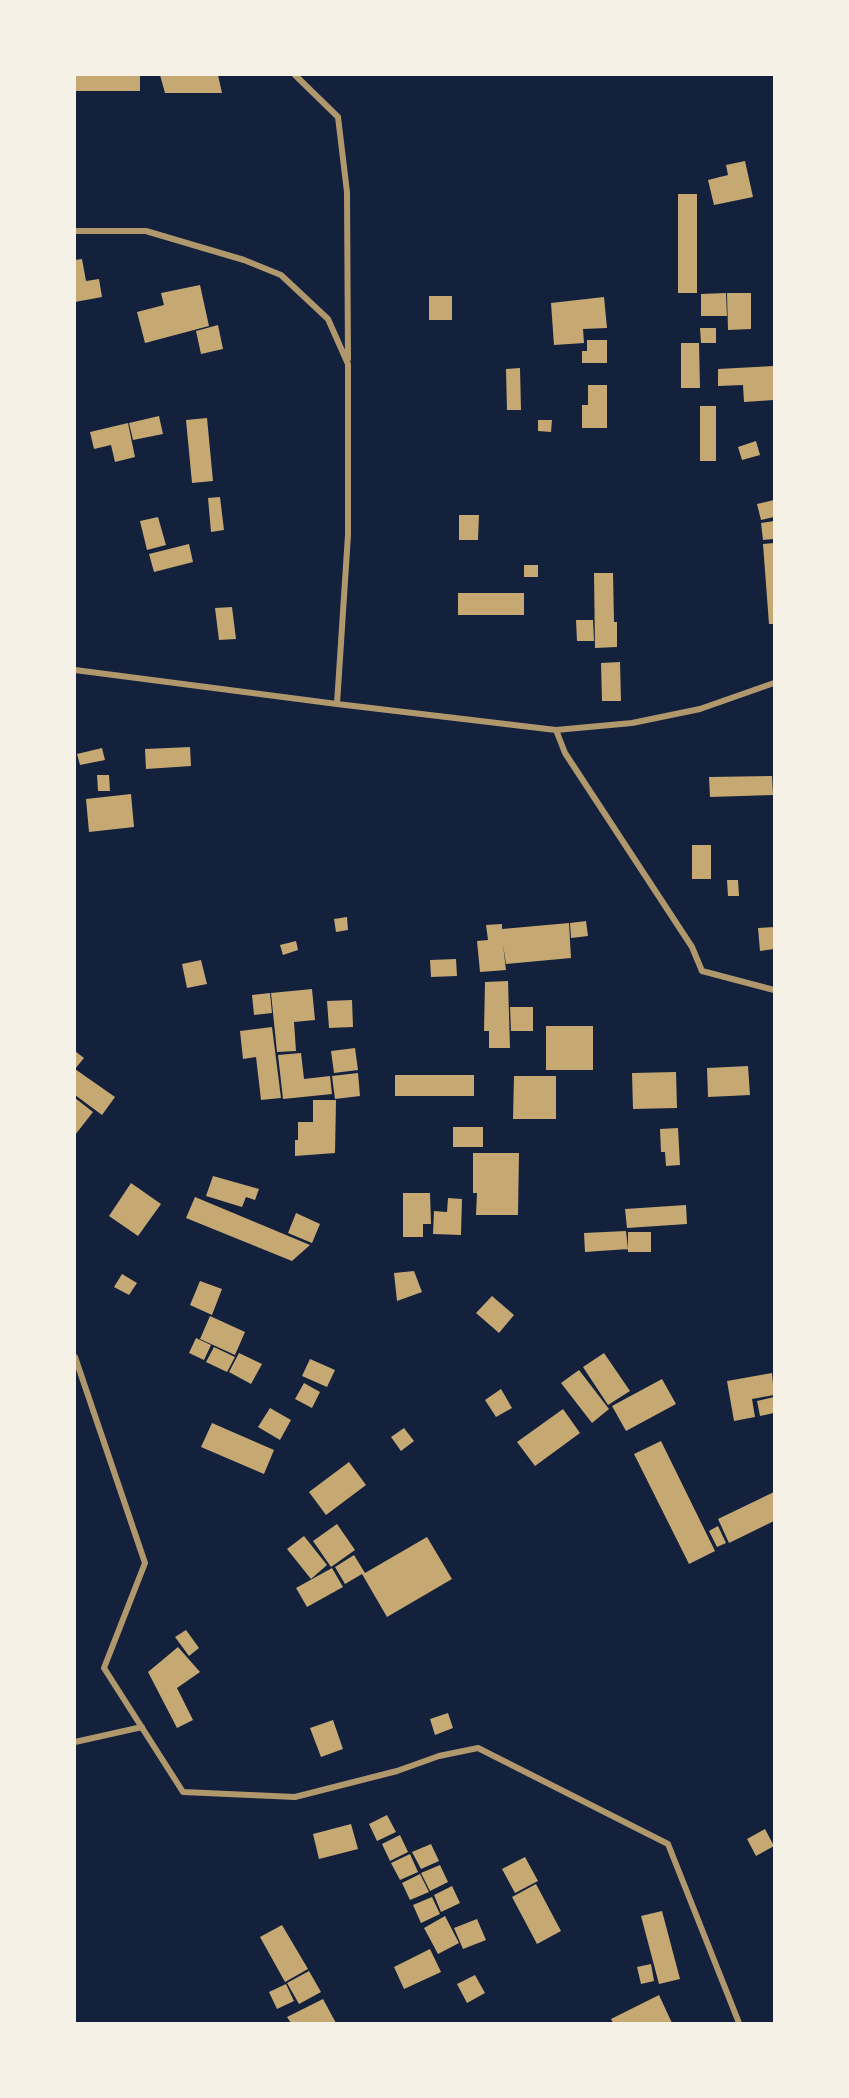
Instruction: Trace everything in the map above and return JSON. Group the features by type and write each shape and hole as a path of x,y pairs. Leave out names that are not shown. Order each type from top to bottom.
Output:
{"street":[{"path":"295,75 338,117 347,192 348,535 337,704"},
{"path":"75,231 146,231 244,260 281,274 328,319 348,364"},
{"path":"75,670 556,730 632,723 700,709 774,683"},
{"path":"556,730 565,753 692,946 702,970 774,990"},
{"path":"75,1357 145,1563 104,1668 183,1792 295,1797 397,1771 439,1756 478,1748 668,1844 739,2023"},
{"path":"75,1742 142,1727"}],"building":[{"path":"75,75 140,75 140,91 75,91"},
{"path":"160,75 218,75 222,93 165,93"},
{"path":"745,161 753,197 714,205 708,180 728,175 726,165"},
{"path":"678,194 697,194 697,293 678,293"},
{"path":"82,259 86,281 99,279 102,297 75,302 75,260"},
{"path":"200,285 209,326 145,343 137,312 164,305 161,293"},
{"path":"726,293 727,316 701,316 701,294"},
{"path":"727,293 751,293 751,329 728,330"},
{"path":"429,296 452,296 452,320 429,320"},
{"path":"604,297 607,328 583,329 584,343 554,345 551,303"},
{"path":"218,325 223,349 201,354 196,331"},
{"path":"700,328 716,328 716,343 701,343"},
{"path":"587,340 607,340 607,363 582,363 582,351 587,351"},
{"path":"681,343 699,343 700,388 681,388"},
{"path":"774,366 774,400 744,402 743,385 718,386 718,369"},
{"path":"520,368 521,410 507,410 506,369"},
{"path":"588,385 607,385 607,428 582,428 582,405 588,405"},
{"path":"700,406 716,406 716,461 700,461"},
{"path":"159,416 163,434 133,440 129,423"},
{"path":"207,418 213,481 192,483 186,420"},
{"path":"538,420 552,420 551,432 538,431"},
{"path":"128,423 135,457 115,462 111,445 94,449 90,432"},
{"path":"756,441 760,455 742,460 738,447"},
{"path":"220,497 224,530 211,532 208,498"},
{"path":"774,500 774,517 761,520 757,504"},
{"path":"459,515 479,515 478,540 459,540"},
{"path":"158,517 166,545 147,550 140,521"},
{"path":"774,521 774,539 763,540 761,523"},
{"path":"774,543 774,624 769,624 763,544"},
{"path":"189,544 193,562 154,572 149,554"},
{"path":"524,565 538,565 538,577 524,577"},
{"path":"594,573 613,573 617,647 595,648"},
{"path":"458,593 524,593 524,615 458,615"},
{"path":"232,607 236,639 219,640 215,608"},
{"path":"576,620 593,620 594,641 577,641"},
{"path":"620,662 621,701 602,701 601,663"},
{"path":"190,747 191,766 146,769 145,749"},
{"path":"102,748 105,760 80,765 77,754"},
{"path":"97,775 109,775 110,791 98,791"},
{"path":"772,776 773,795 710,797 709,777"},
{"path":"131,794 134,827 89,832 86,799"},
{"path":"692,845 711,845 711,879 692,879"},
{"path":"727,880 738,880 739,896 728,896"},
{"path":"347,917 348,930 336,932 334,919"},
{"path":"586,921 588,936 571,938 570,923"},
{"path":"569,923 571,958 506,964 503,944 506,970 480,972 477,941 488,940 486,925 502,924 502,929"},
{"path":"774,927 774,949 760,951 758,928"},
{"path":"296,941 298,950 283,955 280,945"},
{"path":"456,959 457,976 431,977 430,960"},
{"path":"201,960 207,984 187,988 182,964"},
{"path":"508,981 510,1048 489,1048 489,1031 484,1031 485,982"},
{"path":"312,989 315,1020 294,1022 296,1051 277,1052 271,993"},
{"path":"270,993 272,1013 254,1015 252,995"},
{"path":"352,1000 353,1027 329,1028 327,1001"},
{"path":"510,1007 533,1007 533,1031 511,1031"},
{"path":"546,1026 593,1026 593,1070 546,1070"},
{"path":"272,1027 281,1098 261,1100 256,1057 243,1059 240,1031"},
{"path":"355,1048 358,1070 334,1073 331,1051"},
{"path":"75,1051 84,1058 75,1069"},
{"path":"301,1053 304,1079 330,1076 332,1094 283,1099 278,1055"},
{"path":"748,1066 750,1095 708,1097 707,1068"},
{"path":"75,1069 115,1097 102,1115 75,1095"},
{"path":"676,1072 677,1108 633,1109 632,1073"},
{"path":"358,1073 360,1096 335,1099 332,1076"},
{"path":"395,1075 474,1075 474,1096 395,1096"},
{"path":"514,1076 556,1076 556,1119 513,1119"},
{"path":"75,1098 93,1112 75,1135"},
{"path":"313,1100 336,1100 335,1153 295,1156 298,1122 313,1122"},
{"path":"453,1127 483,1127 483,1147 453,1147"},
{"path":"678,1128 680,1165 666,1166 665,1152 661,1152 660,1129"},
{"path":"473,1153 519,1153 518,1215 476,1215 477,1193 473,1193"},
{"path":"213,1176 259,1189 255,1200 246,1197 242,1207 206,1196"},
{"path":"131,1183 161,1204 138,1236 109,1216"},
{"path":"403,1193 430,1193 431,1224 423,1224 423,1237 403,1237"},
{"path":"195,1197 310,1245 292,1261 186,1218"},
{"path":"448,1198 462,1199 461,1235 433,1234 434,1211 447,1212"},
{"path":"686,1205 687,1224 627,1228 625,1209"},
{"path":"296,1213 320,1224 312,1243 288,1233"},
{"path":"626,1231 628,1249 585,1252 584,1233"},
{"path":"628,1232 651,1232 651,1252 628,1252"},
{"path":"414,1271 422,1292 397,1301 394,1273"},
{"path":"122,1274 137,1283 129,1295 114,1287"},
{"path":"200,1281 222,1289 212,1315 190,1305"},
{"path":"492,1296 514,1315 499,1333 476,1313"},
{"path":"210,1316 245,1332 235,1355 200,1339"},
{"path":"196,1338 211,1345 204,1360 189,1353"},
{"path":"214,1347 235,1357 227,1372 206,1362"},
{"path":"239,1353 262,1364 251,1384 229,1372"},
{"path":"604,1353 630,1391 608,1405 583,1367"},
{"path":"310,1359 335,1370 327,1387 302,1376"},
{"path":"579,1370 609,1409 592,1423 561,1383"},
{"path":"772,1373 774,1395 752,1399 755,1417 734,1421 727,1381"},
{"path":"662,1379 676,1404 626,1431 612,1406"},
{"path":"304,1383 320,1392 312,1408 295,1399"},
{"path":"501,1389 512,1408 496,1417 485,1400"},
{"path":"774,1397 774,1413 760,1416 757,1401"},
{"path":"270,1408 291,1420 280,1440 258,1427"},
{"path":"563,1409 580,1433 535,1466 517,1442"},
{"path":"212,1423 274,1450 264,1474 201,1447"},
{"path":"404,1428 414,1441 401,1451 391,1437"},
{"path":"661,1441 715,1551 689,1564 634,1454"},
{"path":"349,1462 366,1485 326,1515 309,1492"},
{"path":"774,1492 774,1521 729,1543 718,1519"},
{"path":"337,1524 355,1550 331,1567 313,1541"},
{"path":"718,1526 726,1543 717,1547 709,1531"},
{"path":"304,1536 327,1565 311,1579 287,1549"},
{"path":"427,1537 452,1579 387,1617 362,1574 345,1584 335,1567 354,1555 365,1573"},
{"path":"332,1568 343,1587 307,1607 296,1588"},
{"path":"186,1630 199,1648 189,1656 175,1637"},
{"path":"178,1647 200,1672 177,1688 193,1720 177,1728 148,1672"},
{"path":"448,1713 453,1728 435,1735 430,1719"},
{"path":"333,1720 343,1749 321,1757 310,1728"},
{"path":"387,1815 396,1832 377,1841 369,1824"},
{"path":"351,1824 358,1849 319,1859 313,1834"},
{"path":"765,1829 774,1846 756,1856 747,1839"},
{"path":"400,1835 408,1852 390,1861 382,1844"},
{"path":"431,1844 439,1861 421,1869 412,1852"},
{"path":"410,1854 418,1872 400,1880 391,1863"},
{"path":"525,1857 538,1881 515,1893 502,1869"},
{"path":"440,1865 448,1882 430,1891 421,1873"},
{"path":"420,1874 429,1892 410,1900 402,1883"},
{"path":"536,1884 561,1931 537,1944 512,1897"},
{"path":"452,1886 460,1903 441,1912 434,1895"},
{"path":"432,1897 440,1914 421,1923 413,1905"},
{"path":"662,1911 680,1979 659,1984 641,1916"},
{"path":"445,1916 459,1943 438,1954 424,1928"},
{"path":"477,1919 486,1940 463,1949 454,1928"},
{"path":"282,1925 308,1969 285,1982 260,1937"},
{"path":"430,1949 441,1972 404,1989 394,1967"},
{"path":"651,1964 654,1981 641,1984 637,1967"},
{"path":"309,1971 321,1992 299,2004 287,1983"},
{"path":"475,1975 485,1993 467,2003 457,1984"},
{"path":"286,1984 294,2001 277,2009 269,1992"},
{"path":"659,1995 672,2023 613,2023 611,2019"},
{"path":"323,1999 336,2023 291,2023 287,2017"}]}
